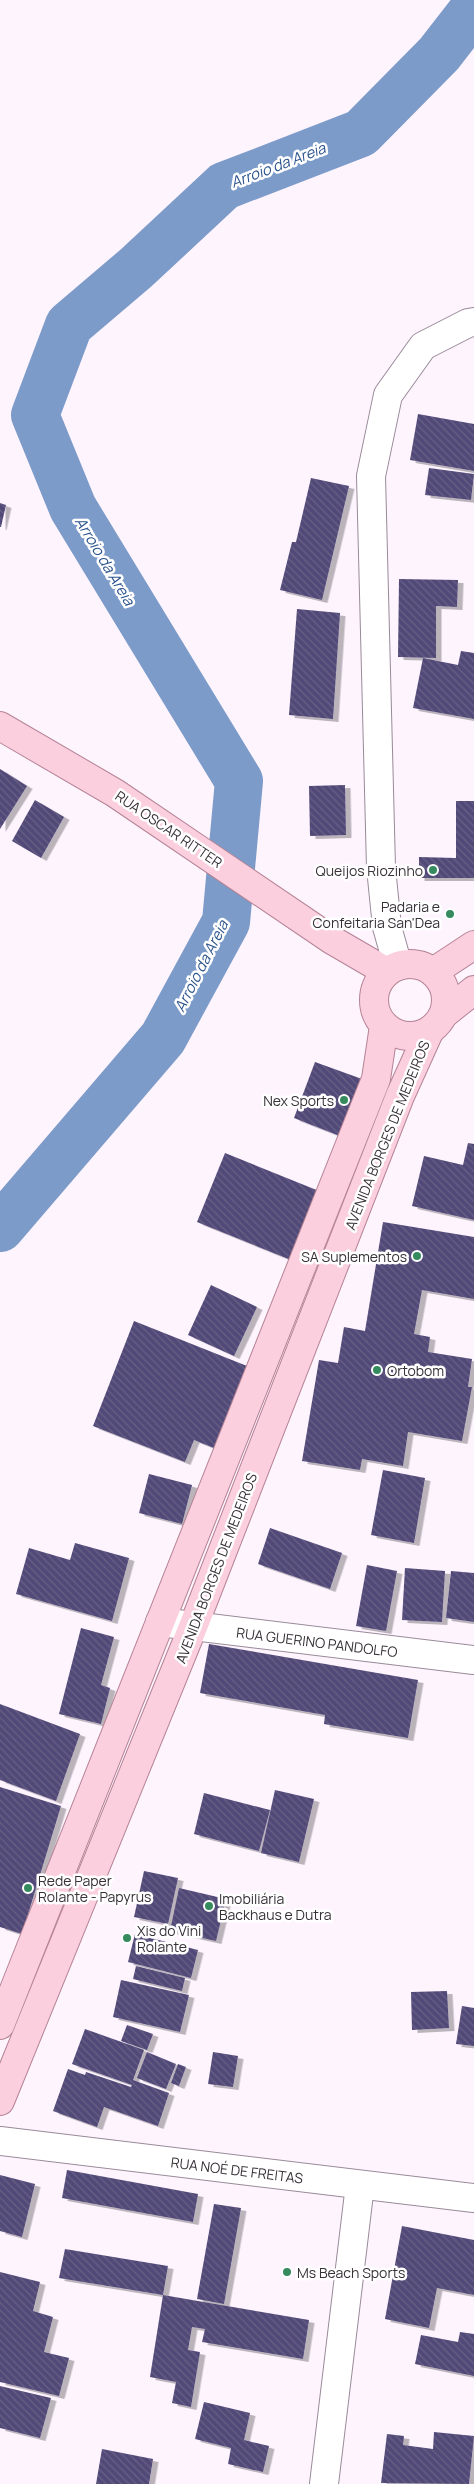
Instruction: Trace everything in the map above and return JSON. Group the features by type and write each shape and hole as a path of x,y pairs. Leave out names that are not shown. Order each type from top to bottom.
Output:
{"main road":[{"name":"RUA OSCAR RITTER","path":"0,726 115,793 387,977"},
{"path":"433,972 474,944"},
{"path":"436,1023 447,1004 446,992 441,981 433,972 423,966 410,964 387,977 374,1004 377,1016 384,1026 394,1033 406,1036 418,1036 436,1023 474,990"},
{"name":"AVENIDA BORGES DE MEDEIROS","path":"0,2102 194,1628 400,1096 436,1023"},
{"path":"0,2025 376,1079 384,1026"},
{"path":"11,1997 38,2009"}],"street":[{"path":"387,977 387,927 381,868 371,476 388,395 423,346 468,323 474,322"},
{"name":"RUA GUERINO PANDOLFO","path":"160,1622 194,1628 474,1660"},
{"name":"RUA NOÉ DE FREITAS","path":"0,2142 474,2198"},
{"path":"324,2484 360,2185"}],"building":[{"path":"418,414 474,424 474,471 410,460"},
{"path":"429,468 474,474 471,500 425,495"},
{"path":"311,478 349,486 322,600 280,590 292,542 296,542"},
{"path":"0,503 6,505 1,527 0,527"},
{"path":"399,579 458,580 457,607 436,606 436,658 398,657"},
{"path":"297,609 340,613 333,719 289,715"},
{"path":"461,651 474,653 474,719 413,708 423,658 458,665"},
{"path":"0,769 27,786 0,829"},
{"path":"345,785 346,835 310,836 309,786"},
{"path":"35,800 64,817 41,858 12,841"},
{"path":"456,801 474,801 474,878 419,878 419,857 456,858"},
{"path":"315,1062 362,1079 340,1136 294,1118"},
{"path":"468,1143 474,1144 474,1220 412,1206 424,1156 463,1165"},
{"path":"225,1153 319,1191 291,1260 197,1222"},
{"path":"383,1222 474,1237 474,1299 422,1290 414,1334 430,1337 428,1352 472,1359 468,1387 472,1387 462,1441 408,1432 403,1466 362,1459 360,1470 302,1461 319,1360 338,1363 344,1327 365,1331"},
{"path":"211,1285 257,1307 234,1356 188,1335"},
{"path":"134,1321 247,1366 214,1448 194,1440 185,1462 93,1426"},
{"path":"383,1470 425,1478 414,1543 371,1535"},
{"path":"149,1474 192,1485 182,1524 139,1513"},
{"path":"270,1528 342,1553 330,1589 258,1564"},
{"path":"75,1543 129,1558 112,1621 16,1594 29,1548 70,1560"},
{"path":"367,1565 397,1571 386,1631 356,1626"},
{"path":"405,1568 445,1571 442,1622 402,1620"},
{"path":"451,1571 474,1573 474,1622 446,1618"},
{"path":"81,1628 114,1637 101,1685 110,1688 101,1724 59,1714"},
{"path":"209,1644 418,1680 408,1738 324,1724 325,1715 200,1693"},
{"path":"0,1704 80,1734 56,1801 0,1780"},
{"path":"0,1787 61,1806 22,1934 0,1927"},
{"path":"275,1790 314,1799 299,1862 261,1853"},
{"path":"204,1793 270,1810 259,1851 194,1834"},
{"path":"144,1871 178,1878 168,1924 134,1917"},
{"path":"179,1888 226,1899 216,1941 170,1931"},
{"path":"135,1934 198,1950 191,1978 128,1962"},
{"path":"136,1966 185,1978 182,1991 133,1979"},
{"path":"121,1980 189,1995 180,2032 113,2017"},
{"path":"447,1991 449,2028 412,2030 411,1992"},
{"path":"462,2006 474,2008 474,2046 456,2044"},
{"path":"127,2025 153,2034 147,2050 121,2041"},
{"path":"85,2029 144,2050 133,2080 169,2093 158,2126 104,2107 97,2127 53,2111 68,2069 85,2075 86,2072 131,2087 132,2085 72,2064"},
{"path":"147,2052 176,2064 166,2089 137,2078"},
{"path":"213,2052 238,2056 233,2087 208,2084"},
{"path":"178,2064 186,2067 179,2086 171,2083"},
{"path":"67,2170 198,2194 193,2222 62,2198"},
{"path":"0,2175 35,2184 22,2237 0,2231"},
{"path":"214,2204 241,2208 224,2304 197,2299"},
{"path":"402,2226 474,2240 474,2295 437,2288 429,2328 385,2319"},
{"path":"65,2249 168,2266 163,2295 59,2278"},
{"path":"0,2272 40,2282 33,2311 53,2317 44,2352 69,2358 59,2396 0,2382"},
{"path":"163,2295 309,2320 303,2359 202,2342 205,2329 192,2327 188,2350 200,2352 191,2407 172,2403 176,2382 150,2377"},
{"path":"460,2332 474,2334 474,2376 415,2364 421,2335 458,2342"},
{"path":"0,2386 51,2398 40,2438 0,2428"},
{"path":"204,2402 250,2413 244,2440 269,2446 263,2472 228,2464 231,2448 195,2439"},
{"path":"434,2432 474,2436 469,2484 381,2483 387,2434 404,2436 403,2445 433,2449"},
{"path":"102,2449 153,2459 149,2484 96,2484"}],"waterway":[{"name":"Arroio da Areia","path":"0,1228 163,1038 226,922 239,781 73,508 35,415 69,325 136,268 224,186 361,133 439,54 474,9"}],"place":[{"name":"Queijos Riozinho","path":"433,870"},
{"name":"Padaria e Confeitaria San'Dea","path":"450,914"},
{"name":"Nex Sports","path":"344,1100"},
{"name":"SA Suplementos","path":"417,1256"},
{"name":"Ortobom","path":"377,1370"},
{"name":"Rede Paper Rolante - Papyrus","path":"28,1888"},
{"name":"Imobiliária Backhaus e Dutra","path":"209,1906"},
{"name":"Xis do Vini Rolante","path":"127,1938"},
{"name":"Ms Beach Sports","path":"287,2272"}]}
